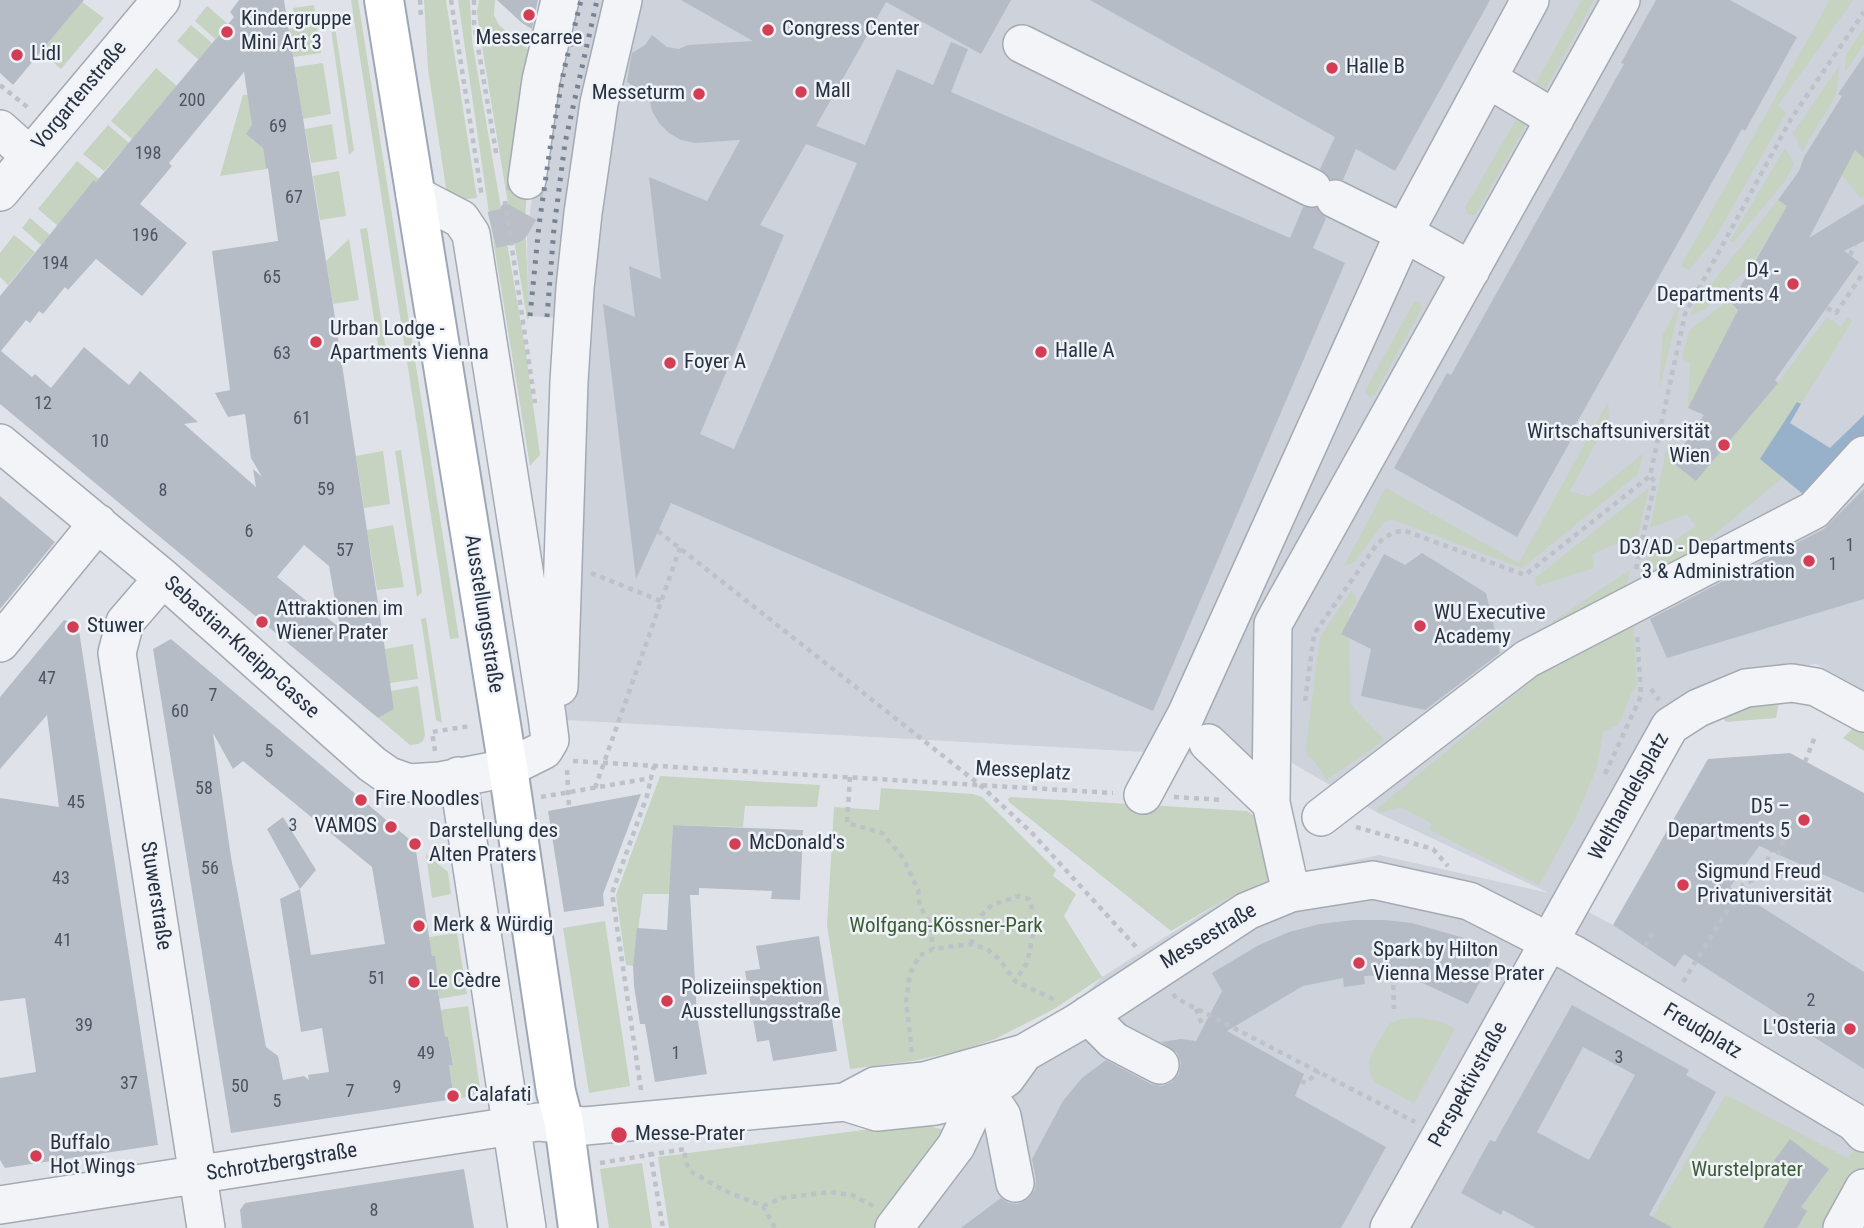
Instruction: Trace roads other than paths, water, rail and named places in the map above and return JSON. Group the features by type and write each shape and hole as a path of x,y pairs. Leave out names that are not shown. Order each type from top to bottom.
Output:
{"main road":[{"name":"Ausstellungsstraße","path":"384,0 508,768 578,1228"}],"street":[{"name":"Vorgartenstraße","path":"0,192 161,0"},
{"path":"509,179 541,80 560,0"},
{"path":"558,750 569,369 582,225 599,103 623,0"},
{"path":"1143,795 1185,715 1405,233 1530,0"},
{"path":"1291,893 1271,803 1273,625 1621,0"},
{"path":"1023,44 1405,233 1471,270"},
{"path":"1488,79 1555,119"},
{"path":"0,129 30,156"},
{"path":"415,195 481,232 558,750"},
{"name":"Sebastian-Kneipp-Gasse","path":"0,443 163,578 381,771 398,780 420,784 508,768 544,750 558,750"},
{"path":"1321,817 1486,679 1814,510 1864,455"},
{"path":"0,643 98,523"},
{"name":"Stuwerstraße","path":"163,578 125,622 117,653 206,1228"},
{"name":"Welthandelsplatz","path":"1549,943 1670,726 1698,708 1746,688 1792,683 1816,687 1864,713"},
{"path":"1208,743 1271,803"},
{"path":"458,776 527,1228"},
{"name":"Messestraße","path":"980,1095 1006,1078 1024,1053 1088,1015 1247,911 1291,893 1373,880 1469,901 1549,943"},
{"name":"Freudplatz","path":"1549,943 1573,954 1861,1123"},
{"name":"Perspektivstraße","path":"1389,1228 1549,943"},
{"path":"1088,1015 1114,1041 1160,1065"},
{"path":"845,1101 875,1086 923,1081 1024,1053"},
{"path":"845,1101 877,1112 935,1106 980,1095"},
{"path":"980,1095 996,1107 1002,1116 1015,1183"},
{"path":"896,1226 956,1146 980,1095"},
{"name":"Schrotzbergstraße","path":"0,1206 538,1122 585,1126 845,1101"},
{"path":"1842,1228 1864,1188"}],"water":[{"path":"1797,402 1801,404 1790,423 1830,448 1864,415 1864,435 1809,499 1760,459"}],"tunnel":[{"path":"492,230 512,225 521,209 527,180"}],"railway":[{"path":"530,316 551,142 564,70 581,0"},
{"path":"547,317 554,228 565,143 597,0"}],"place":[{"name":"Messecarree","path":"529,15"},
{"name":"Congress Center","path":"768,30"},
{"name":"Kindergruppe Mini Art 3","path":"227,32"},
{"name":"Lidl","path":"17,55"},
{"name":"Halle B","path":"1332,68"},
{"name":"Mall","path":"801,92"},
{"name":"Messeturm","path":"699,94"},
{"name":"D4 - Departments 4","path":"1793,284"},
{"name":"Urban Lodge - Apartments Vienna","path":"316,342"},
{"name":"Halle A","path":"1041,352"},
{"name":"Foyer A","path":"670,363"},
{"name":"Wirtschaftsuniversität Wien","path":"1724,445"},
{"name":"D3/AD - Departments 3 & Administration","path":"1809,561"},
{"name":"Attraktionen im Wiener Prater","path":"262,622"},
{"name":"WU Executive Academy","path":"1420,626"},
{"name":"Stuwer","path":"73,627"},
{"name":"Fire Noodles","path":"361,800"},
{"name":"D5 – Departments 5","path":"1804,820"},
{"name":"VAMOS","path":"391,827"},
{"name":"Darstellung des Alten Praters","path":"415,844"},
{"name":"McDonald's","path":"735,844"},
{"name":"Sigmund Freud Privatuniversität","path":"1683,885"},
{"name":"Merk & Würdig","path":"419,926"},
{"name":"Spark by Hilton Vienna Messe Prater","path":"1359,963"},
{"name":"Le Cèdre","path":"414,982"},
{"name":"Polizeiinspektion Ausstellungsstraße","path":"667,1001"},
{"name":"L'Osteria","path":"1850,1029"},
{"name":"Calafati","path":"453,1096"},
{"name":"Messe-Prater","path":"619,1135"},
{"name":"Buffalo Hot Wings","path":"36,1156"}],"park label":[{"name":"Wolfgang-Kössner-Park","path":"946,927"},
{"name":"Wurstelprater","path":"1747,1171"}]}
